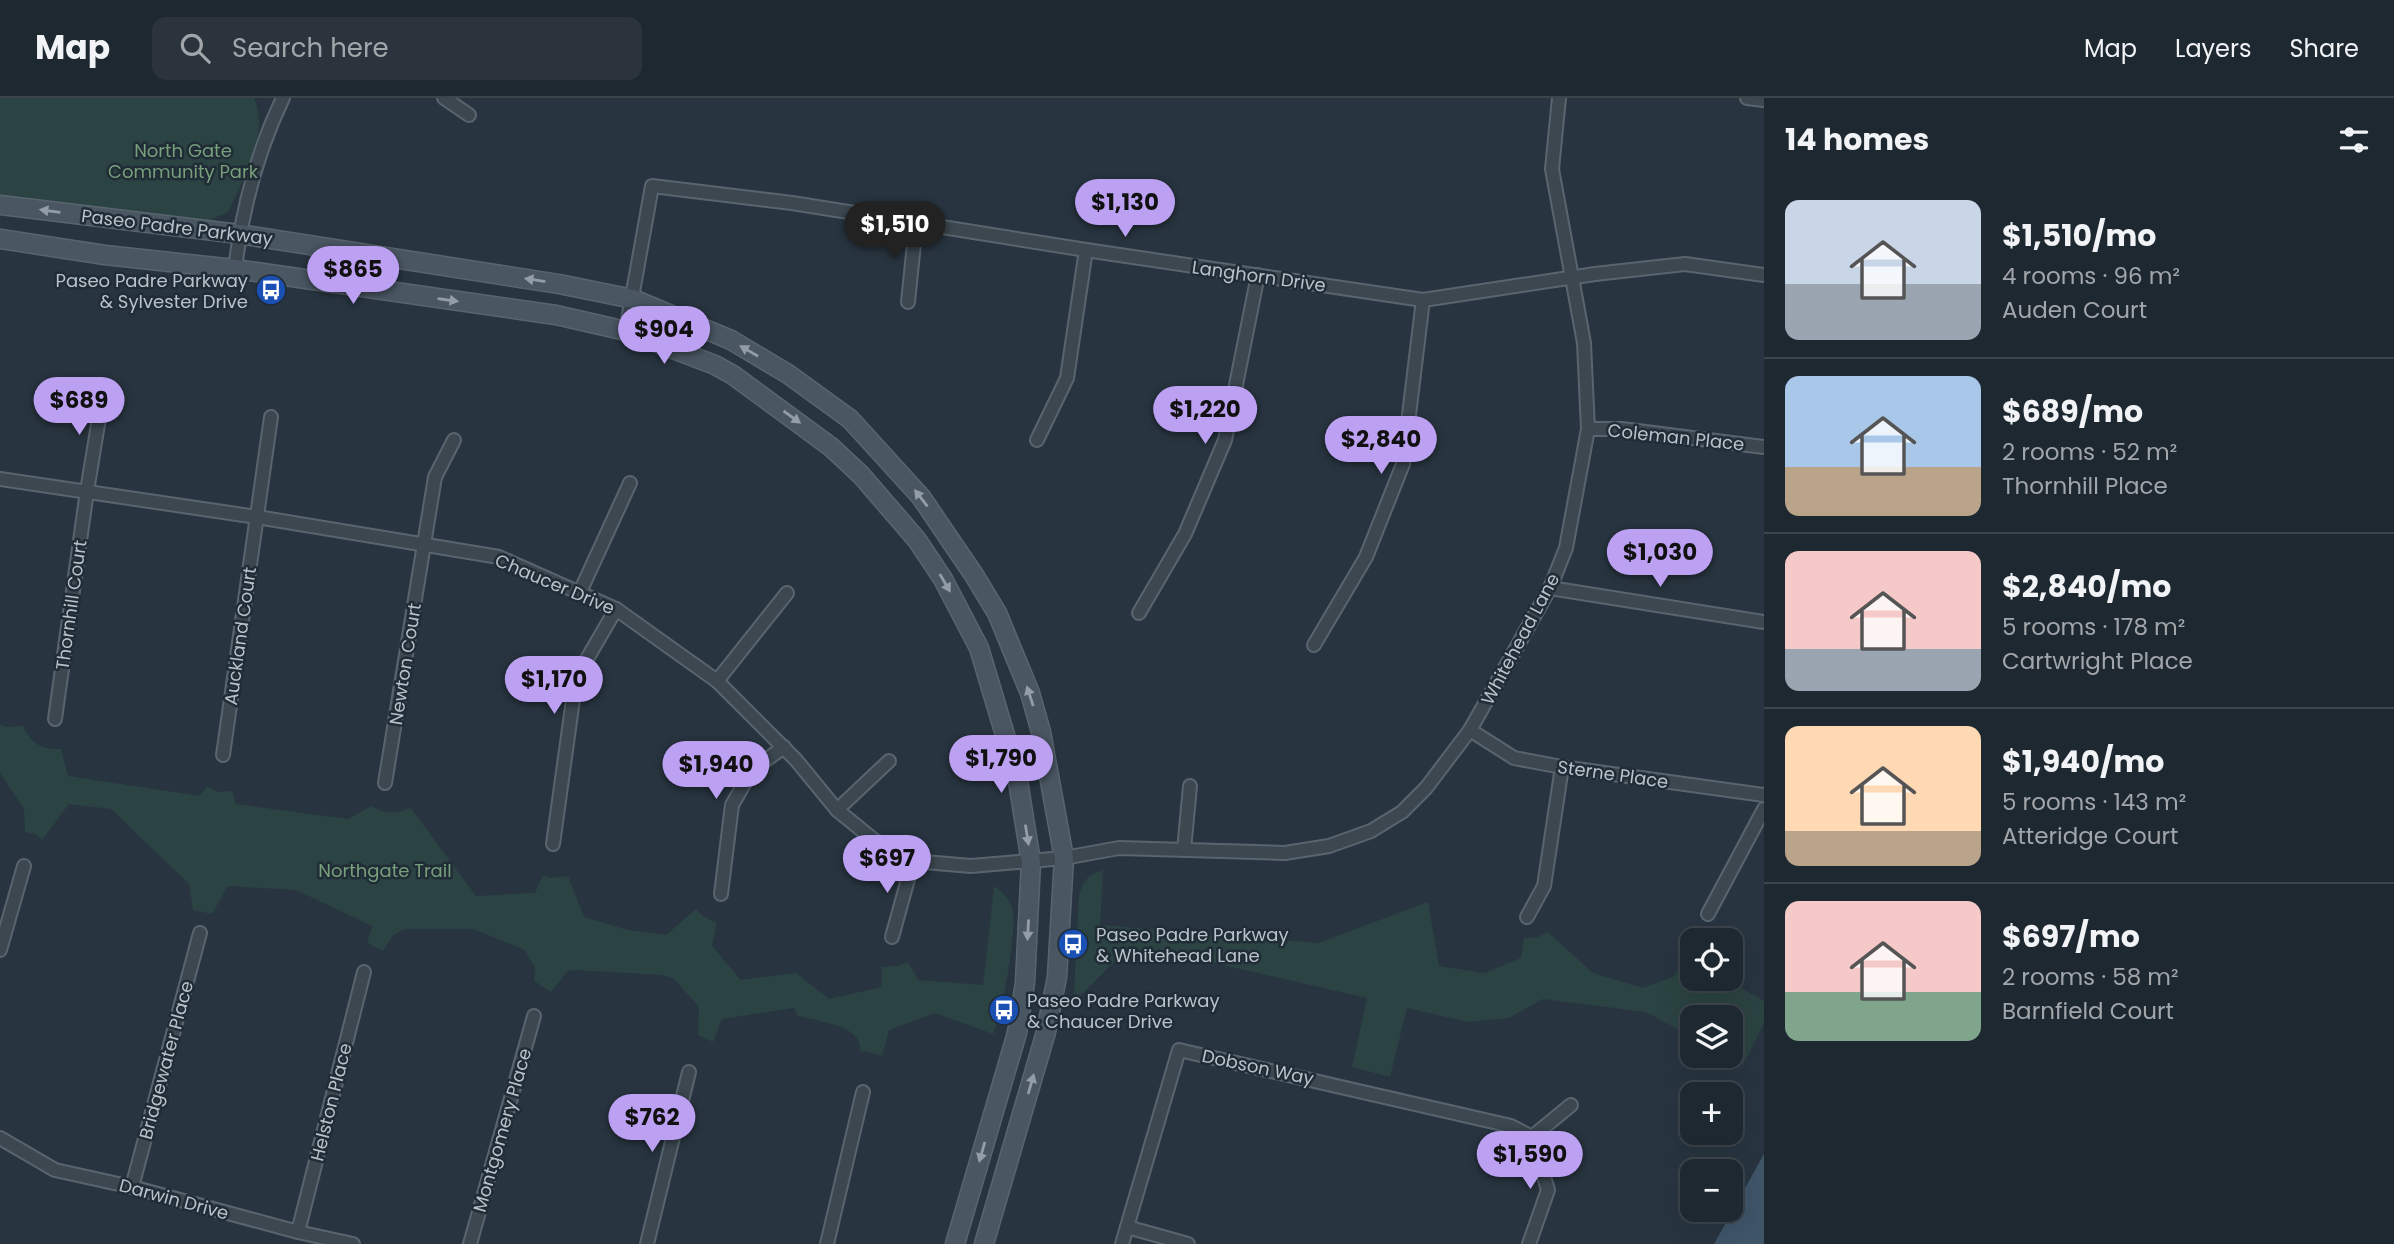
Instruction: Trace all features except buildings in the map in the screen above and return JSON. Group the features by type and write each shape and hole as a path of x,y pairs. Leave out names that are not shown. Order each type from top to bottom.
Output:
{"main road":[{"name":"Paseo Padre Parkway","path":"0,205 239,234 559,284 632,299 731,340 788,374 850,419 921,497 997,613 1015,654 1041,732 1064,858 1057,977 1046,1032 984,1244"},
{"name":"Paseo Padre Parkway","path":"0,239 104,255 235,269 556,315 626,331 715,365 755,390 831,447 861,475 917,540 943,579 979,648 1017,775 1031,862 1025,984 1017,1033 955,1244"}],"street":[{"path":"235,269 239,234 265,136 283,98"},
{"path":"444,98 469,115"},
{"name":"Whitehead Lane","path":"1064,858 1119,848 1284,853 1329,846 1371,831 1402,812 1426,788 1470,730 1550,589 1566,548 1588,429 1584,344 1552,169 1559,98"},
{"path":"1747,98 1764,100"},
{"name":"Langhorn Drive","path":"626,331 652,186 792,203 1423,300 1685,264 1764,275"},
{"path":"908,302 916,224"},
{"path":"1037,440 1067,378 1086,250"},
{"path":"1139,613 1185,534 1225,440 1258,275"},
{"path":"1314,645 1366,557 1403,464 1423,300"},
{"name":"Thornhill Court","path":"55,719 104,388"},
{"name":"Auckland Court","path":"223,755 271,417"},
{"name":"Coleman Place","path":"1588,429 1622,429 1764,447"},
{"name":"Newton Court","path":"385,783 435,478 454,439"},
{"name":"Chaucer Drive","path":"0,479 257,517 499,557 616,609 716,681 784,747 838,810 874,840 913,861 971,866 1064,858"},
{"path":"580,592 630,483"},
{"path":"1550,589 1764,622"},
{"path":"716,681 787,593"},
{"path":"553,844 576,678 616,609"},
{"name":"Sterne Place","path":"1470,730 1514,758 1764,795"},
{"path":"721,894 732,805 752,770 784,747"},
{"path":"838,810 889,761"},
{"path":"1527,917 1544,886 1562,767"},
{"path":"1184,850 1189,786"},
{"path":"1708,914 1764,809"},
{"path":"892,937 913,861"},
{"path":"0,950 24,866"},
{"name":"Bridgewater Place","path":"132,1187 200,933"},
{"name":"Helston Place","path":"298,1232 364,972"},
{"name":"Montgomery Place","path":"471,1244 534,1016"},
{"name":"Dobson Way","path":"1122,1244 1179,1050 1511,1126 1532,1137"},
{"path":"647,1244 689,1072"},
{"path":"827,1244 863,1092"},
{"path":"1529,1244 1548,1190 1532,1137 1571,1105"},
{"name":"Darwin Drive","path":"0,1139 55,1170 354,1244"},
{"path":"1127,1227 1188,1244"}],"green space":[{"name":"North Gate Community Park","path":"0,98 254,98 259,126 257,141 228,212 196,226 0,198"},
{"name":"Northgate Trail","path":"0,724 5,727 23,726 38,745 61,749 68,776 200,796 207,786 218,792 232,791 236,804 348,819 371,806 390,812 400,812 410,807 476,896 535,893 543,875 550,878 568,876 584,917 628,930 666,935 696,909 717,923 712,946 741,980 796,973 829,999 882,987 881,967 908,962 918,980 983,985 994,886 1010,903 1013,911 1013,938 1008,973 997,1023 993,1034 935,1013 889,1030 882,1056 861,1052 858,1040 848,1030 798,1016 794,1008 722,1019 713,1042 698,1035 699,1007 674,979 663,975 568,971 551,992 534,981 535,968 525,950 473,929 405,929 393,935 383,951 367,943 372,926 296,890 228,886 212,914 193,910 189,884 111,809 69,804 42,840 35,834 25,832 24,809 0,773"},
{"path":"1103,870 1100,925 1318,943 1428,902 1439,966 1484,973 1521,958 1524,938 1538,937 1548,932 1593,973 1643,988 1673,977 1680,968 1680,991 1743,989 1764,1001 1764,1023 1743,1065 1743,1005 1680,1005 1680,1030 1646,1012 1543,999 1509,1018 1468,1022 1407,1008 1390,1077 1352,1067 1367,998 1170,953 1124,952 1080,996 1074,994 1079,896 1082,886 1093,874"}],"water":[{"path":"1764,1154 1764,1244 1714,1244 1726,1222 1743,1222 1743,1192"}],"place":[{"name":"Paseo Padre Parkway & Sylvester Drive","path":"271,290"},
{"name":"Paseo Padre Parkway & Whitehead Lane","path":"1073,944"},
{"name":"Paseo Padre Parkway & Chaucer Drive","path":"1004,1010"}]}
